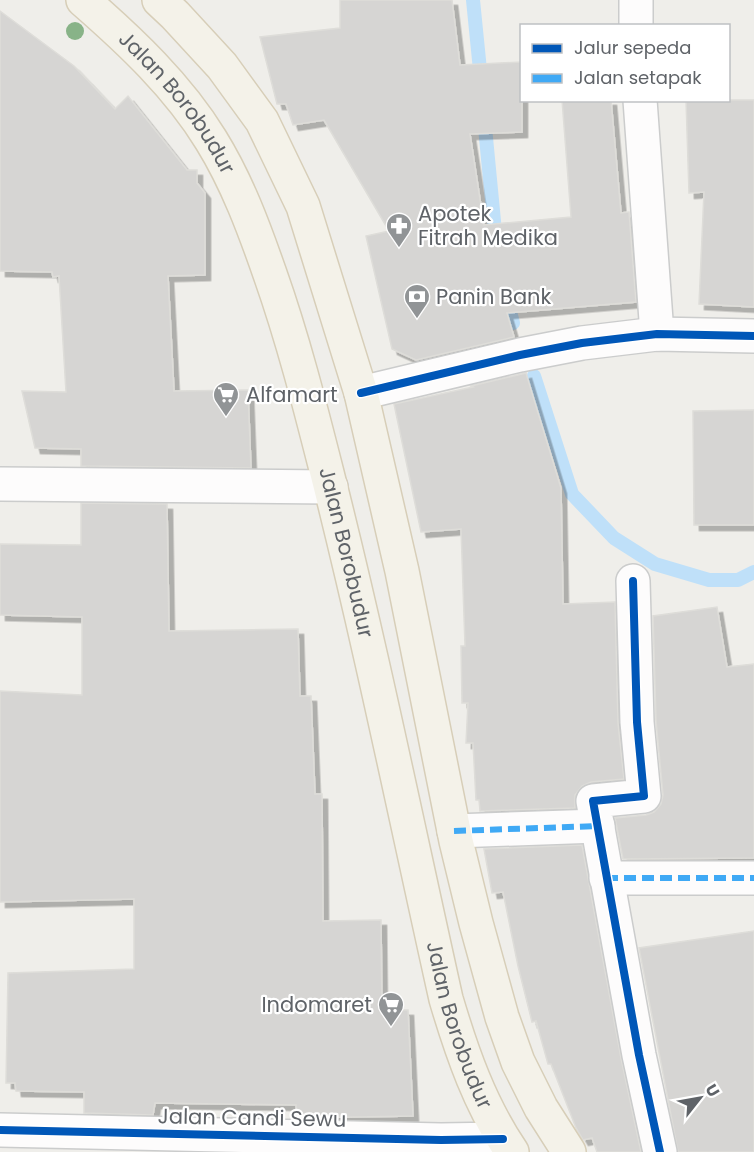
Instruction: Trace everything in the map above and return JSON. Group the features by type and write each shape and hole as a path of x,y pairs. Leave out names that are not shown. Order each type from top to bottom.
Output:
{"main road":[{"name":"Jalan Borobudur","path":"83,0 113,26 174,88 211,139 255,229 288,325 349,563 446,999 466,1063 489,1116 507,1145"},
{"name":"Jalan Borobudur","path":"159,0 222,66 261,121 303,206 361,393 402,571 454,831 502,1017 518,1062 541,1108 570,1152"}],"street":[{"path":"636,0 636,24"},
{"path":"640,102 657,334"},
{"path":"361,393 531,352 582,343 657,334 754,336"},
{"path":"0,483 330,487"},
{"path":"633,581 638,722 644,796 593,801 639,1055 660,1152"},
{"path":"454,831 598,826"},
{"path":"606,878 754,878"},
{"name":"Jalan Candi Sewu","path":"0,1130 247,1144 441,1140 507,1145"}],"building":[{"path":"340,0 452,0 460,65 520,62 522,132 470,134 484,225 571,217 562,102 611,102 621,213 629,212 636,302 507,313 514,337 416,360 392,349 366,236 389,231 324,120 293,125 286,104 277,104 260,37 340,28"},
{"path":"0,11 74,66 115,109 128,96 187,170 197,170 197,183 205,193 205,275 168,276 174,391 248,390 251,468 81,466 81,449 35,448 22,391 66,392 59,276 53,277 52,272 0,271"},
{"path":"754,100 754,307 699,304 704,192 689,193 686,102"},
{"path":"526,373 561,488 563,604 615,602 618,723 624,779 591,782 582,786 575,795 575,808 480,811 479,800 476,800 473,743 466,743 468,703 462,703 461,646 465,646 461,529 421,532 394,404"},
{"path":"754,410 754,525 694,525 693,411"},
{"path":"81,503 167,504 169,631 298,629 300,696 311,696 315,794 322,794 323,921 381,920 382,1010 408,1010 413,1116 297,1118 296,1105 155,1103 153,1115 84,1113 84,1092 16,1091 15,1083 6,1083 8,973 134,969 134,899 0,902 0,691 82,695 82,617 0,615 0,544 81,545"},
{"path":"717,607 727,667 754,664 754,858 623,859 615,818 654,812 661,804 663,795 656,721 653,616"},
{"path":"582,845 621,1058 641,1152 597,1152 592,1138 583,1140 576,1128 551,1064 548,1064 536,1021 532,1022 503,892 492,893 484,849"},
{"path":"754,931 754,1152 678,1152 639,948"}],"waterway":[{"path":"473,0 481,80"},
{"path":"484,117 496,242"},
{"path":"506,296 513,323"},
{"path":"534,376 572,494 614,538 655,564 709,580 738,580 754,572"}],"marked path":[{"path":"454,831 598,826"},
{"path":"606,878 754,878"}],"cycle path":[{"path":"361,393 520,355 582,343 657,334 754,336"},
{"path":"633,581 637,722 644,796 593,801 639,1055 660,1152"},
{"path":"0,1130 441,1140 503,1139"}],"place":[{"name":"Apotek Fitrah Medika","path":"399,249"},
{"name":"Panin Bank","path":"417,320"},
{"name":"Alfamart","path":"226,418"},
{"name":"Indomaret","path":"391,1028"}]}
